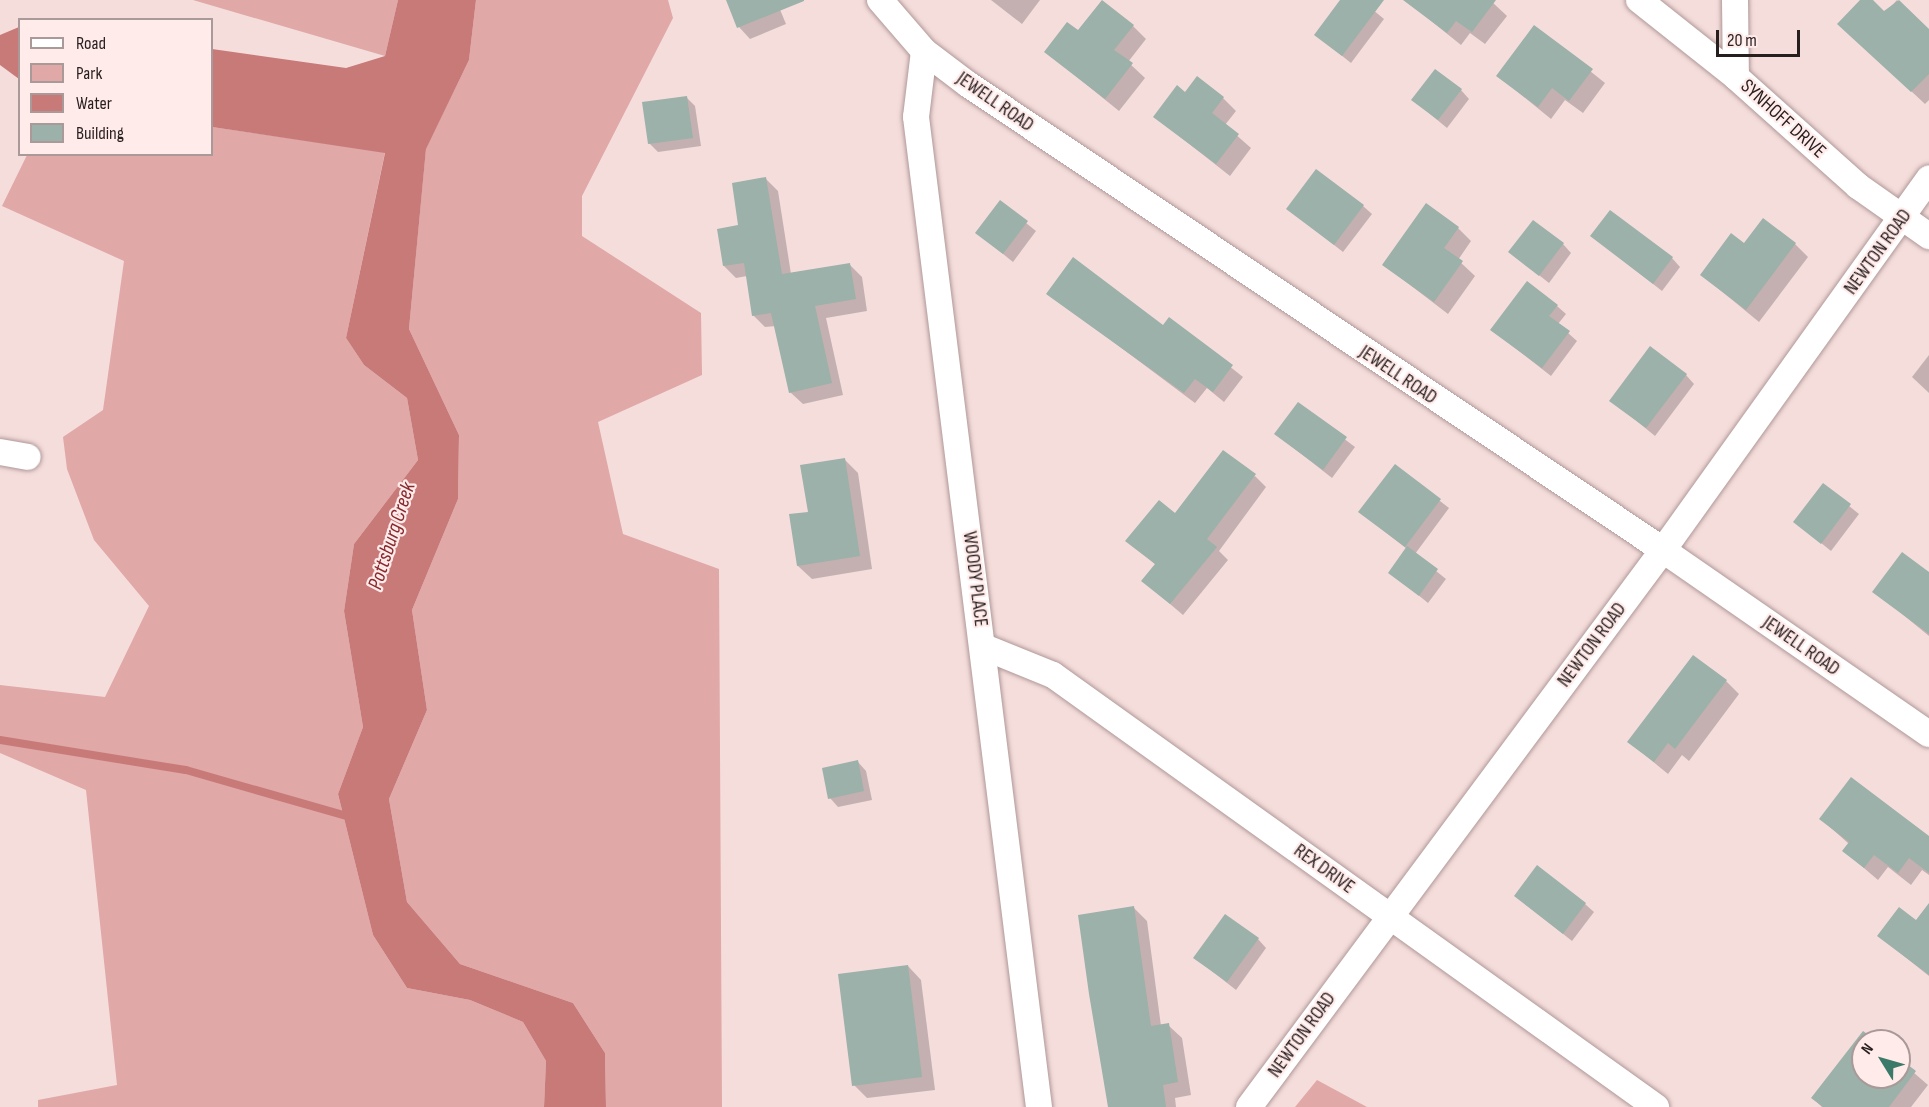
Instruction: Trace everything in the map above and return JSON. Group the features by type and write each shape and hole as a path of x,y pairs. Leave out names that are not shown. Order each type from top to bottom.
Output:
{"street":[{"name":"JEWELL ROAD","path":"880,0 924,51 1663,550 1929,734"},
{"name":"SYNHOFF DRIVE","path":"1639,0 1736,77 1858,186 1929,236"},
{"path":"1735,0 1736,77"},
{"name":"WOODY PLACE","path":"924,51 916,117 984,646 1039,1107"},
{"name":"NEWTON ROAD","path":"1249,1107 1663,550 1929,180"},
{"path":"0,453 28,457"},
{"name":"REX DRIVE","path":"984,646 1053,675 1656,1107"}],"green space":[{"path":"193,0 398,0 385,56"},
{"path":"476,0 668,0 673,18 582,196 582,236 701,313 702,375 598,422 623,534 719,569 722,1107 606,1107 605,1053 573,1003 460,964 407,902 389,799 427,710 412,610 458,499 459,435 409,329 426,148 469,60"},
{"path":"213,127 385,152 346,338 364,365 407,398 418,460 354,544 344,611 363,727 338,794 373,935 407,988 470,1000 523,1022 546,1061 544,1107 38,1107 38,1100 117,1085 86,790 0,753 0,685 105,697 149,606 94,540 67,469 63,437 103,410 124,261 2,206 27,156 213,156"},
{"path":"1317,1080 1367,1107 1295,1107"}],"water":[{"name":"Pottsburg Creek","path":"398,0 476,0 469,60 426,149 409,329 459,435 458,499 412,610 427,710 389,799 407,902 460,964 573,1003 605,1053 606,1107 544,1107 546,1061 523,1022 470,1000 407,988 373,935 338,794 363,727 344,611 354,544 418,460 407,398 364,365 346,338 385,153 213,127 213,49 346,68 385,56"},
{"path":"18,27 18,78 0,65 0,35"}],"building":[{"path":"726,0 804,0 804,1 737,28"},
{"path":"1102,0 1134,25 1114,50 1133,63 1105,99 1044,52 1067,22 1078,30"},
{"path":"1340,0 1384,0 1342,56 1314,35"},
{"path":"1403,0 1496,0 1472,32 1456,21 1447,33"},
{"path":"1860,0 1873,0 1884,11 1899,0 1929,29 1929,74 1911,92 1837,24"},
{"path":"1534,25 1593,69 1569,101 1552,88 1538,107 1496,76"},
{"path":"1435,69 1462,89 1438,120 1411,100"},
{"path":"1197,76 1224,97 1212,113 1239,134 1216,164 1153,117 1177,85 1185,92"},
{"path":"687,96 693,138 648,144 642,102"},
{"path":"1316,169 1364,205 1334,245 1286,209"},
{"path":"766,177 782,274 850,263 856,299 815,306 832,383 789,393 771,313 752,316 744,263 723,266 717,229 738,225 732,183"},
{"path":"1000,200 1028,221 1003,254 975,233"},
{"path":"1426,203 1459,227 1444,248 1463,261 1434,302 1382,265"},
{"path":"1610,210 1673,257 1653,284 1590,236"},
{"path":"1763,218 1796,243 1746,310 1700,275 1731,233 1744,243"},
{"path":"1533,220 1564,243 1539,276 1508,252"},
{"path":"1073,257 1163,325 1169,317 1233,365 1213,392 1195,379 1184,393 1046,294"},
{"path":"1527,281 1558,305 1549,316 1570,331 1542,368 1490,330"},
{"path":"1650,346 1687,374 1646,428 1609,401"},
{"path":"1298,402 1347,437 1323,470 1274,434"},
{"path":"1223,450 1256,474 1207,539 1217,547 1170,604 1141,581 1155,564 1125,541 1159,500 1175,513"},
{"path":"845,458 860,556 797,566 789,514 808,512 800,465"},
{"path":"1395,464 1441,499 1405,547 1358,512"},
{"path":"1823,483 1851,504 1821,544 1793,522"},
{"path":"1407,546 1438,569 1419,596 1388,573"},
{"path":"1902,552 1929,572 1929,634 1872,592"},
{"path":"1693,655 1727,680 1675,749 1668,743 1654,762 1627,742"},
{"path":"858,760 864,791 828,799 822,768"},
{"path":"1851,777 1929,836 1929,873 1909,858 1898,873 1874,855 1864,868 1842,851 1849,842 1819,819"},
{"path":"1537,865 1586,903 1563,934 1514,896"},
{"path":"1929,903 1929,975 1877,936 1899,907 1916,920"},
{"path":"1134,906 1151,1026 1169,1023 1178,1082 1163,1085 1166,1107 1108,1107 1089,994 1078,915"},
{"path":"1225,914 1259,938 1227,982 1193,958"},
{"path":"908,965 922,1077 852,1086 838,974"},
{"path":"1851,1046 1851,1089 1902,1089 1889,1107 1823,1107 1811,1098"},
{"path":"1911,1067 1916,1071 1911,1078"}],"waterway":[{"path":"0,740 186,770 353,818"}]}
